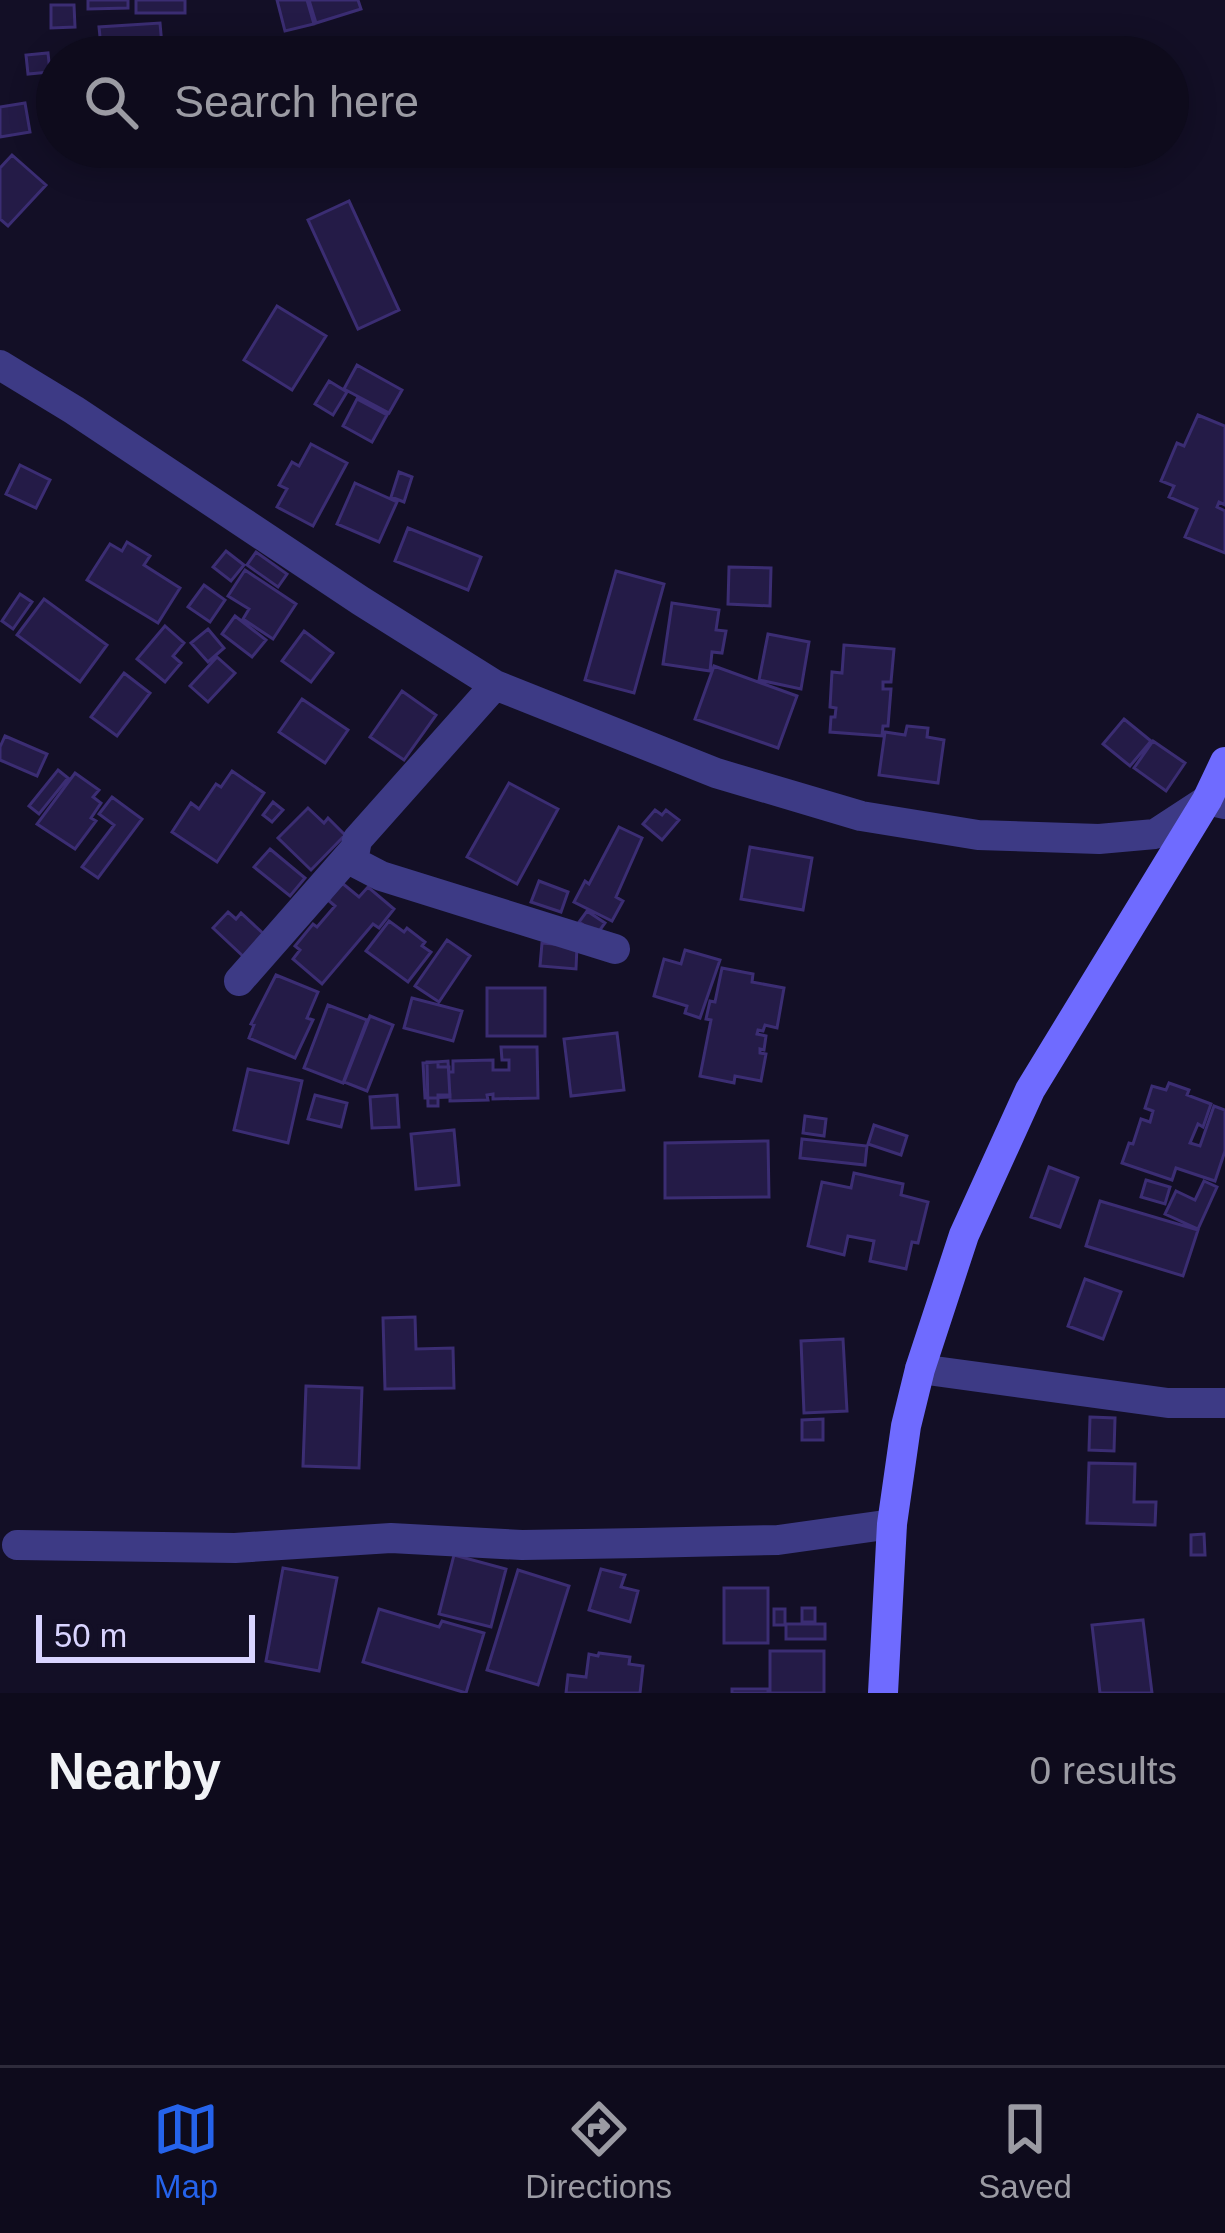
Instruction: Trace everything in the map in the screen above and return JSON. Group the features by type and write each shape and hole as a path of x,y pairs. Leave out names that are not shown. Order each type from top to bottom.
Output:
{"street":[{"path":"0,365 495,685 716,773 861,816 978,835 1099,839 1155,834 1216,802"},
{"path":"239,981 495,685"},
{"path":"883,1693 892,1524 905,1426 964,1235 1030,1090 1216,802 1225,762"},
{"path":"354,850 358,864 381,876 615,950"},
{"path":"920,1370 1168,1402 1225,1403"},
{"path":"17,1545 235,1548 391,1538 522,1545 778,1540 892,1524"}],"building":[{"path":"88,0 128,0 128,8 88,9"},
{"path":"136,0 185,0 185,13 136,13"},
{"path":"277,0 307,0 314,24 285,31"},
{"path":"309,0 358,0 361,9 316,23"},
{"path":"51,5 74,5 75,27 51,28"},
{"path":"160,23 161,36 100,36 99,27"},
{"path":"36,54 36,73 28,74 26,55"},
{"path":"25,103 30,132 0,137 0,107"},
{"path":"12,155 46,185 8,226 0,219 0,168"},
{"path":"349,201 399,310 358,329 308,220"},
{"path":"277,306 326,336 292,390 244,360"},
{"path":"357,365 402,390 389,413 344,389"},
{"path":"329,381 347,392 333,415 315,404"},
{"path":"357,399 387,415 372,442 343,426"},
{"path":"1198,415 1225,426 1225,505 1219,502 1217,507 1225,511 1225,553 1185,537 1197,509 1169,497 1174,486 1161,481 1177,443 1184,446"},
{"path":"311,444 347,463 313,526 277,507 287,489 279,485 292,462 299,466"},
{"path":"20,465 50,480 36,508 6,494"},
{"path":"399,472 412,477 404,502 391,497"},
{"path":"355,483 397,502 379,542 337,524"},
{"path":"408,528 481,557 468,590 395,561"},
{"path":"127,542 150,556 144,565 180,588 158,623 87,580 110,544 122,551"},
{"path":"226,551 244,565 231,581 213,567"},
{"path":"256,552 287,574 278,587 247,565"},
{"path":"729,567 771,568 770,606 728,604"},
{"path":"245,570 296,604 273,639 243,619 249,609 228,596"},
{"path":"616,571 664,584 634,693 585,680"},
{"path":"204,585 225,600 210,622 188,607"},
{"path":"20,594 32,602 13,629 2,621"},
{"path":"44,599 107,645 80,682 17,635"},
{"path":"672,603 719,610 716,630 726,631 722,653 712,652 710,671 663,664"},
{"path":"235,616 266,640 252,657 222,634"},
{"path":"165,626 184,643 173,656 181,663 165,682 137,659"},
{"path":"208,629 224,648 208,662 191,643"},
{"path":"304,631 333,653 311,682 282,661"},
{"path":"768,634 809,642 801,689 759,680"},
{"path":"844,645 894,649 891,682 883,682 883,689 891,689 888,726 883,726 882,736 830,732 836,708 830,707 832,672 842,673"},
{"path":"217,657 235,673 208,702 190,686"},
{"path":"714,666 797,696 778,748 695,719"},
{"path":"124,673 150,693 117,736 91,717"},
{"path":"402,691 436,715 404,760 370,737"},
{"path":"302,699 348,730 325,763 279,732"},
{"path":"1124,719 1151,741 1130,766 1103,744"},
{"path":"907,726 928,728 927,737 944,740 938,783 879,775 885,732 905,735"},
{"path":"5,736 47,754 37,776 0,760"},
{"path":"1153,741 1185,763 1166,791 1134,768"},
{"path":"58,770 68,778 39,814 29,806"},
{"path":"232,771 264,793 217,862 172,832 191,803 199,809"},
{"path":"75,773 99,790 93,797 101,803 91,818 96,821 75,849 37,824"},
{"path":"509,783 558,809 517,884 467,857"},
{"path":"112,797 142,819 98,878 82,867 114,825 99,814"},
{"path":"273,802 283,810 272,822 263,815"},
{"path":"308,808 324,823 328,818 345,835 311,870 278,838"},
{"path":"655,810 662,815 666,810 679,820 662,840 643,824"},
{"path":"619,827 642,838 616,897 623,901 612,921 574,902 585,881 589,884"},
{"path":"750,847 812,858 803,910 741,899"},
{"path":"270,849 305,878 290,896 254,867"},
{"path":"539,881 568,892 561,912 531,902"},
{"path":"342,883 359,897 368,887 394,909 379,928 373,924 322,984 293,959 300,950 295,946 335,906 328,900"},
{"path":"587,911 605,923 597,934 579,922"},
{"path":"228,912 236,919 241,913 267,937 246,959 213,928"},
{"path":"389,921 404,932 407,928 431,952 408,982 366,951"},
{"path":"447,940 470,956 439,1002 415,986"},
{"path":"542,943 577,946 576,969 540,966"},
{"path":"685,950 720,960 700,1018 685,1013 687,1006 654,996 664,959 681,964"},
{"path":"722,968 753,974 752,982 784,988 777,1028 765,1025 757,1034 766,1036 764,1050 760,1049 766,1054 761,1081 735,1076 734,1083 700,1076 711,1020 706,1019"},
{"path":"276,975 318,992 307,1018 313,1020 295,1058 249,1038 251,1024"},
{"path":"487,988 545,988 545,1036 487,1036"},
{"path":"412,998 462,1011 453,1041 404,1028"},
{"path":"328,1005 367,1020 343,1083 304,1068"},
{"path":"370,1016 393,1025 367,1091 344,1082"},
{"path":"617,1033 624,1090 571,1096 564,1039"},
{"path":"501,1047 537,1047 538,1098 493,1099 493,1094 487,1095 488,1100 450,1101 450,1095 438,1095 438,1106 428,1106 427,1062 438,1062 438,1067 453,1072 453,1061 493,1060 493,1070 509,1070"},
{"path":"448,1061 450,1097 425,1098 423,1063"},
{"path":"248,1069 302,1081 288,1143 234,1130"},
{"path":"1169,1083 1211,1104 1203,1127 1198,1124 1190,1143 1200,1146 1214,1106 1225,1110 1225,1151 1215,1181 1176,1168 1172,1180 1122,1163 1141,1119 1150,1122 1153,1111 1145,1108 1152,1086 1166,1090"},
{"path":"315,1095 347,1103 341,1127 308,1119"},
{"path":"397,1095 399,1127 372,1128 370,1097"},
{"path":"805,1116 826,1119 824,1136 803,1133"},
{"path":"874,1125 907,1136 901,1155 868,1144"},
{"path":"454,1130 459,1185 416,1189 411,1134"},
{"path":"802,1139 867,1146 865,1165 800,1158"},
{"path":"768,1141 769,1197 665,1198 665,1143"},
{"path":"1049,1167 1078,1178 1060,1227 1031,1217"},
{"path":"854,1173 903,1184 901,1195 928,1202 906,1269 870,1261 874,1241 848,1236 844,1255 808,1246 822,1182 851,1188"},
{"path":"1146,1180 1170,1187 1165,1204 1141,1197"},
{"path":"1204,1181 1217,1187 1198,1229 1165,1214 1176,1191 1195,1200"},
{"path":"1100,1201 1198,1230 1183,1276 1086,1246"},
{"path":"1085,1279 1121,1292 1103,1339 1068,1326"},
{"path":"415,1317 416,1349 453,1348 454,1388 385,1389 383,1318"},
{"path":"843,1339 847,1411 804,1413 801,1341"},
{"path":"306,1386 362,1388 359,1468 303,1466"},
{"path":"1090,1417 1115,1418 1114,1451 1089,1450"},
{"path":"823,1419 823,1440 802,1440 802,1420"},
{"path":"1089,1463 1135,1464 1134,1502 1156,1502 1155,1525 1087,1523"},
{"path":"1204,1534 1205,1555 1191,1555 1191,1535"},
{"path":"454,1555 506,1569 491,1627 439,1614"},
{"path":"283,1568 337,1578 319,1671 266,1661"},
{"path":"601,1569 625,1575 621,1587 638,1591 630,1622 589,1610"},
{"path":"518,1570 569,1586 538,1685 487,1670"},
{"path":"724,1588 768,1588 768,1643 724,1643"},
{"path":"802,1608 815,1608 815,1622 802,1622"},
{"path":"379,1609 439,1627 442,1621 484,1633 466,1693 363,1662"},
{"path":"774,1609 785,1609 785,1625 774,1625"},
{"path":"1143,1620 1152,1693 1100,1693 1092,1625"},
{"path":"786,1624 825,1624 825,1639 786,1639"},
{"path":"770,1651 824,1651 824,1693 770,1693"},
{"path":"589,1654 630,1657 629,1664 643,1666 640,1693 566,1693 568,1675 586,1677"},
{"path":"732,1689 768,1689 768,1693 732,1693"}]}
